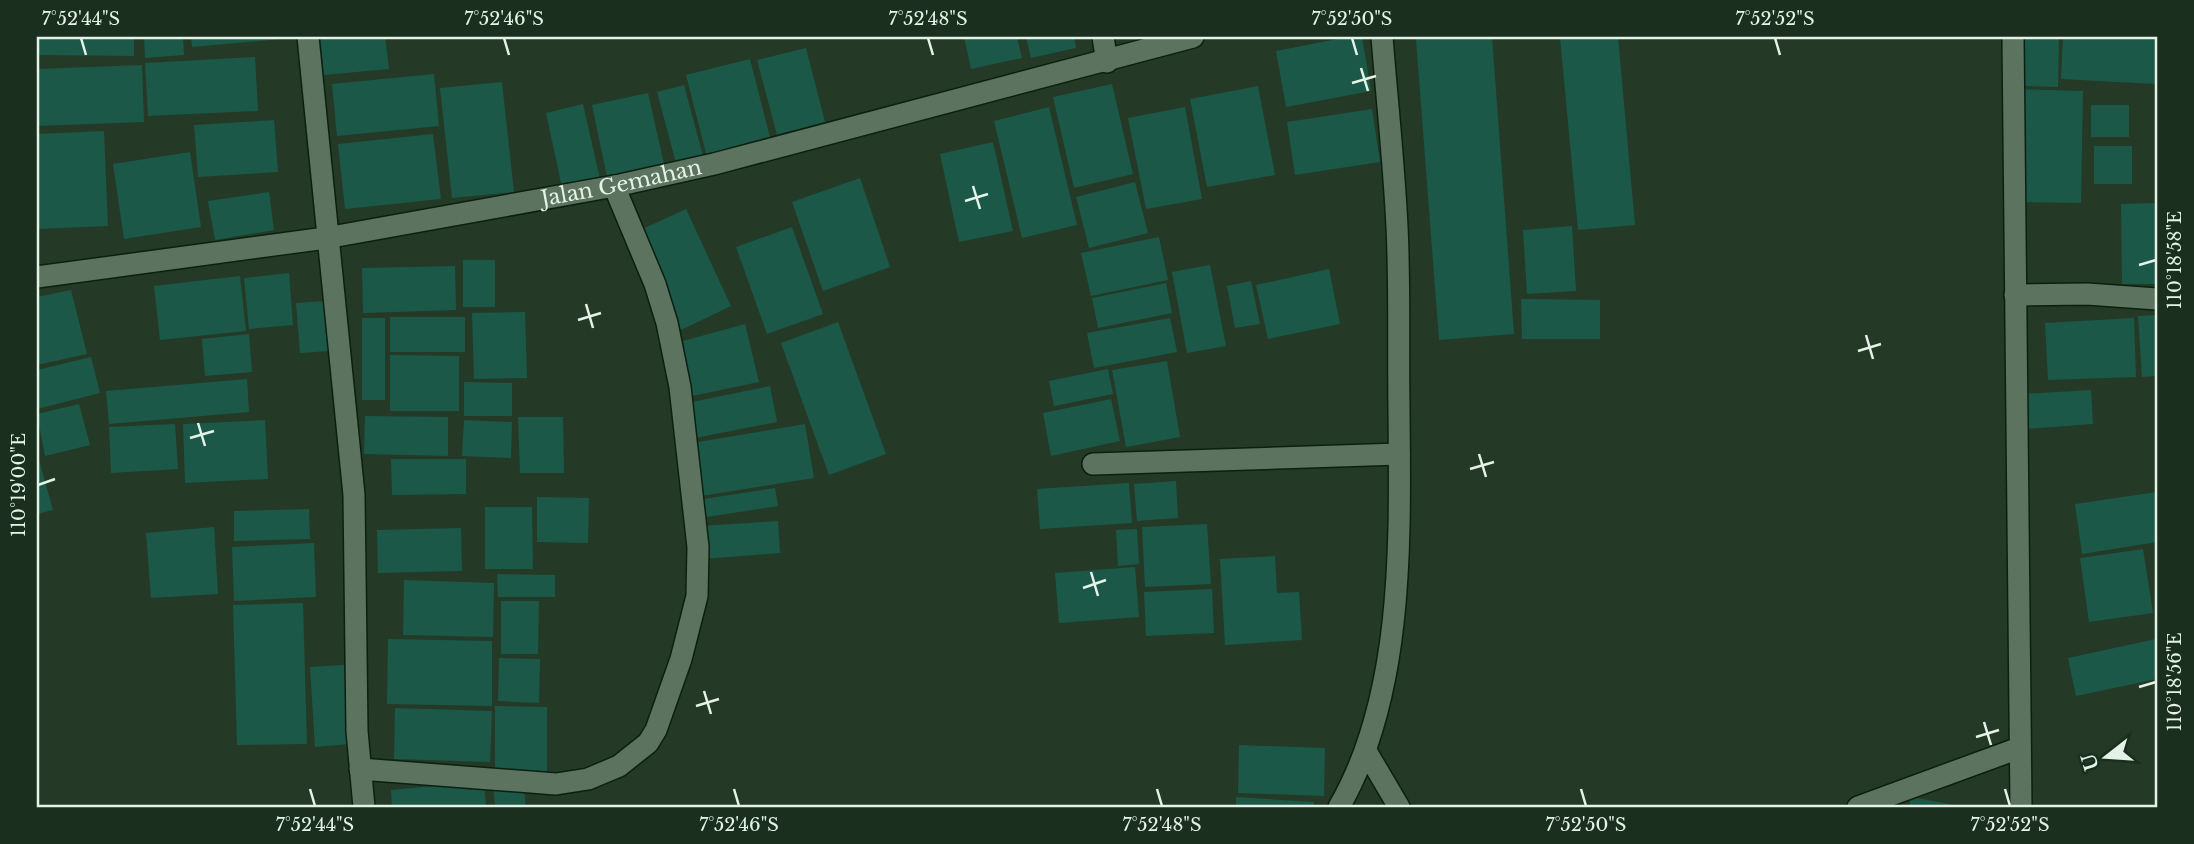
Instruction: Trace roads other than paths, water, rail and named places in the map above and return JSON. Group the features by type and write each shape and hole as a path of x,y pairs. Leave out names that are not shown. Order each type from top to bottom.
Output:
{"street":[{"path":"308,37 326,238 354,495 360,769 364,807"},
{"path":"1102,37 1107,62"},
{"name":"Jalan Gemahan","path":"37,277 326,238 614,186 714,164 1107,62 1193,37"},
{"path":"1339,807 1366,751 1378,710 1392,632 1399,454 1397,229 1382,37"},
{"path":"2013,37 2021,807"},
{"path":"360,769 556,784 588,779 619,766 648,743 656,730 681,659 697,596 698,547 680,387 667,323 655,284 614,186"},
{"path":"2015,295 2087,294 2157,299"},
{"path":"1093,464 1399,454"},
{"path":"1858,807 2019,748"},
{"path":"1366,751 1399,807"}]}
